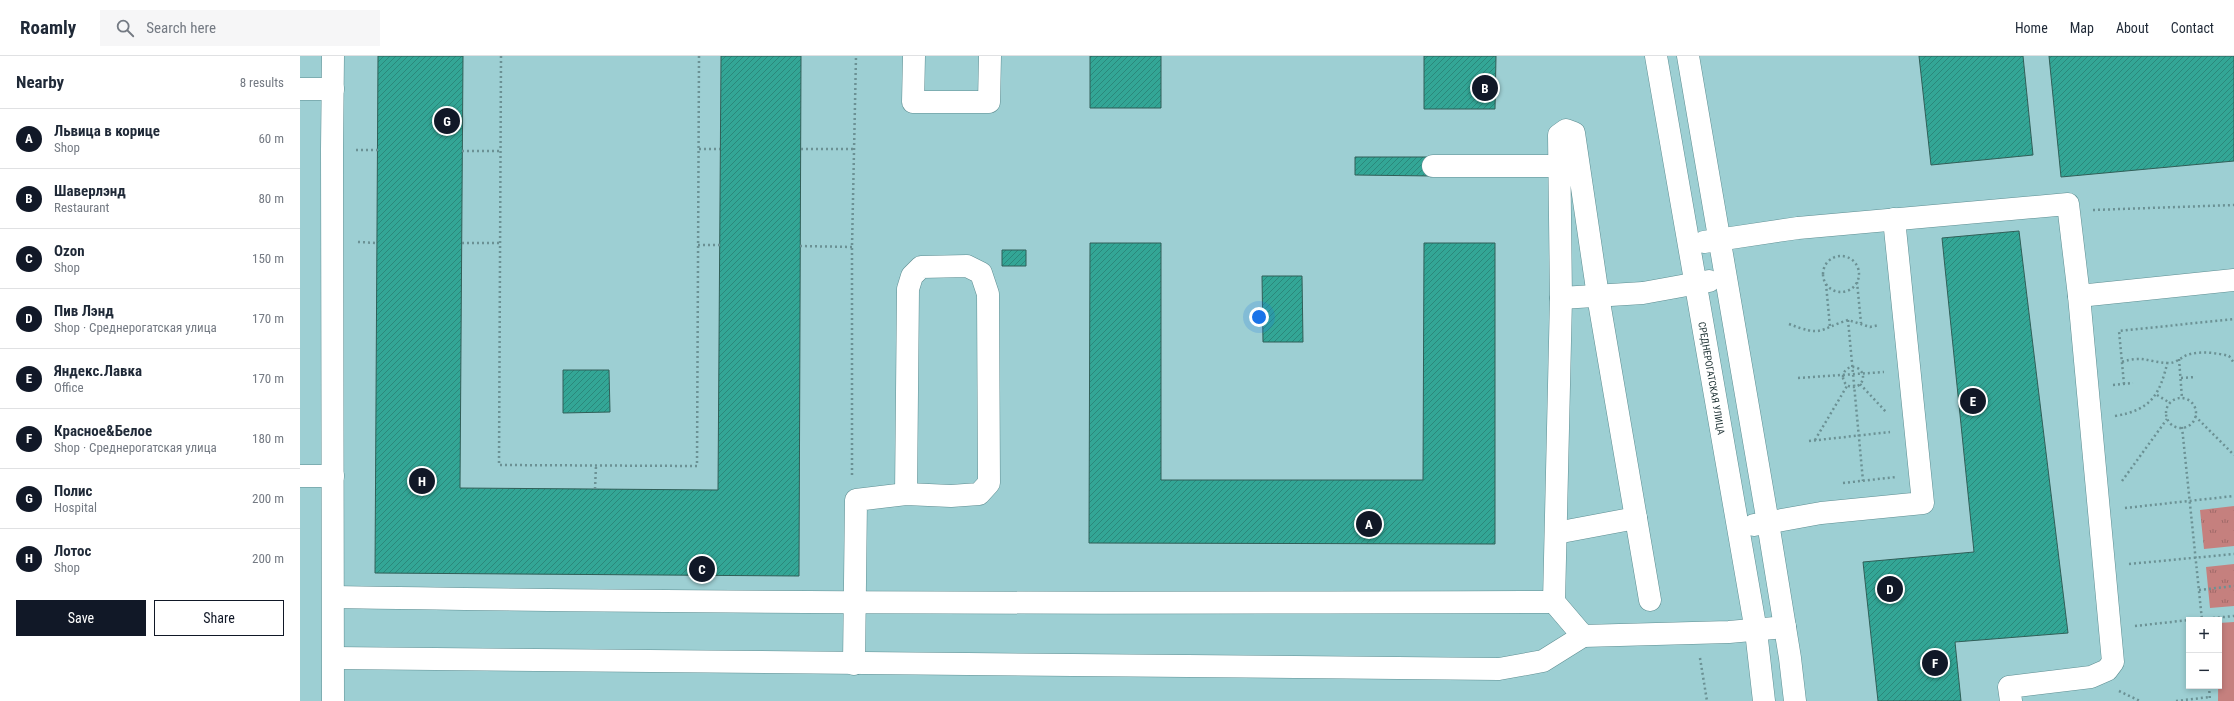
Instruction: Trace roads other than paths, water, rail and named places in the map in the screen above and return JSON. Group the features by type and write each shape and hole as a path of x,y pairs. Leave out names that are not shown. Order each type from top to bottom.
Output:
{"street":[{"path":"333,56 333,701"},
{"path":"914,56 913,102 989,102 990,56"},
{"name":"СРЕДНЕРОГАТСКАЯ УЛИЦА","path":"1656,56 1756,631 1764,701"},
{"path":"1688,56 1718,239 1768,523 1785,627 1795,701"},
{"path":"300,89 333,89"},
{"path":"1583,636 1554,602 1561,298 1559,135 1566,130 1574,133 1598,296 1650,600"},
{"path":"1433,166 1559,166"},
{"path":"1688,245 1718,239 1798,228 2068,204 2079,296 2113,662 2107,670 2090,677 2009,687 2011,701"},
{"path":"1738,528 1821,513 1923,503 1920,475 1910,429 1909,370 1894,220"},
{"path":"854,664 856,500 906,494 951,496 979,494 989,483 988,294 981,273 967,266 921,267 912,276 908,288 906,494"},
{"path":"1561,298 1643,293 1725,278"},
{"path":"2079,296 2234,280"},
{"path":"300,476 333,476"},
{"path":"1556,533 1636,518"},
{"path":"334,597 603,602 1554,602"},
{"path":"334,658 1499,669 1543,661 1583,636 1756,631 1785,627"}],"place":[{"name":"Шаверлэнд","path":"1485,88"},
{"name":"Полис","path":"447,121"},
{"name":"Яндекс.Лавка","path":"1973,401"},
{"name":"Лотос","path":"422,481"},
{"name":"Львица в корице","path":"1369,524"},
{"name":"Ozon","path":"702,569"},
{"name":"Пив Лэнд","path":"1890,589"},
{"name":"Красное&Белое","path":"1935,663"}]}
